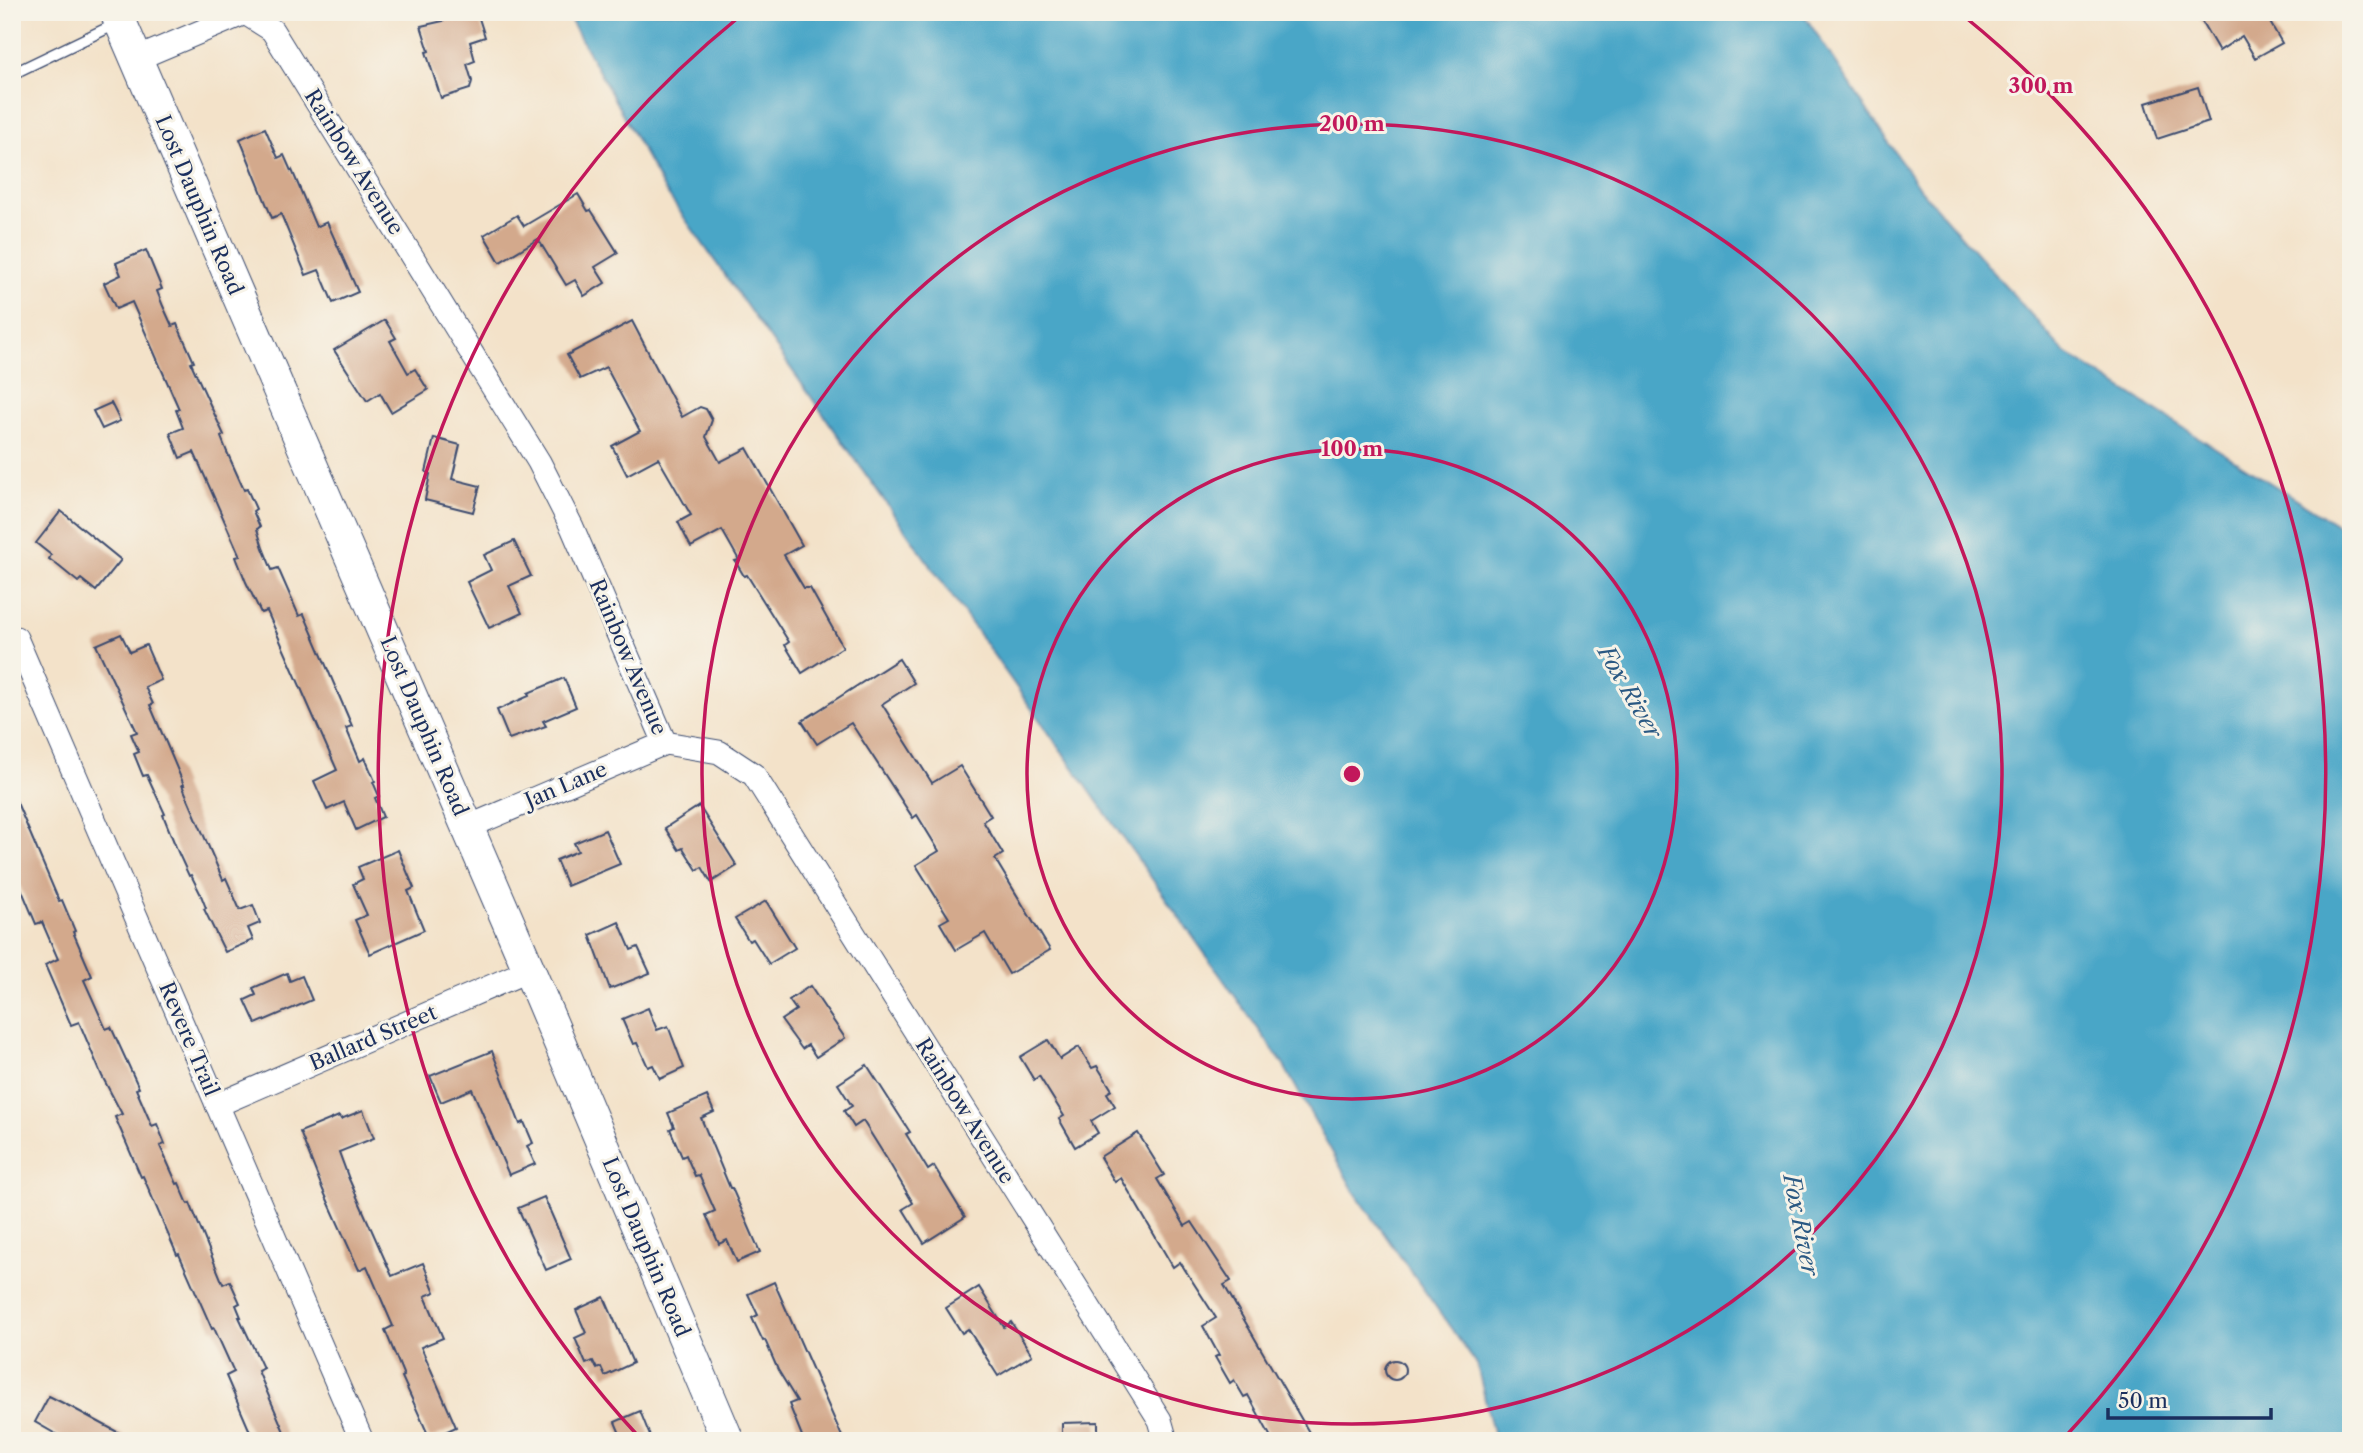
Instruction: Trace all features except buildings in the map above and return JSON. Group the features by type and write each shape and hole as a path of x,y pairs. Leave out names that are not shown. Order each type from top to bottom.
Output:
{"street":[{"name":"Rainbow Avenue","path":"136,59 245,13 272,30 539,462 572,527 665,744 719,752 754,775 1160,1420 1166,1441"},
{"name":"Lost Dauphin Road","path":"118,17 468,827 728,1441"},
{"name":"Revere Trail","path":"14,639 362,1441"},
{"name":"Jan Lane","path":"468,827 665,744"},
{"name":"Ballard Street","path":"217,1105 529,971"}],"lane":[{"path":"12,74 118,17"}],"water":[{"name":"Fox River","path":"566,12 1802,12 1919,188 2064,352 2340,527 2351,551 2351,1441 1495,1441 1477,1365 1354,1191 1283,1064 664,189"}]}
